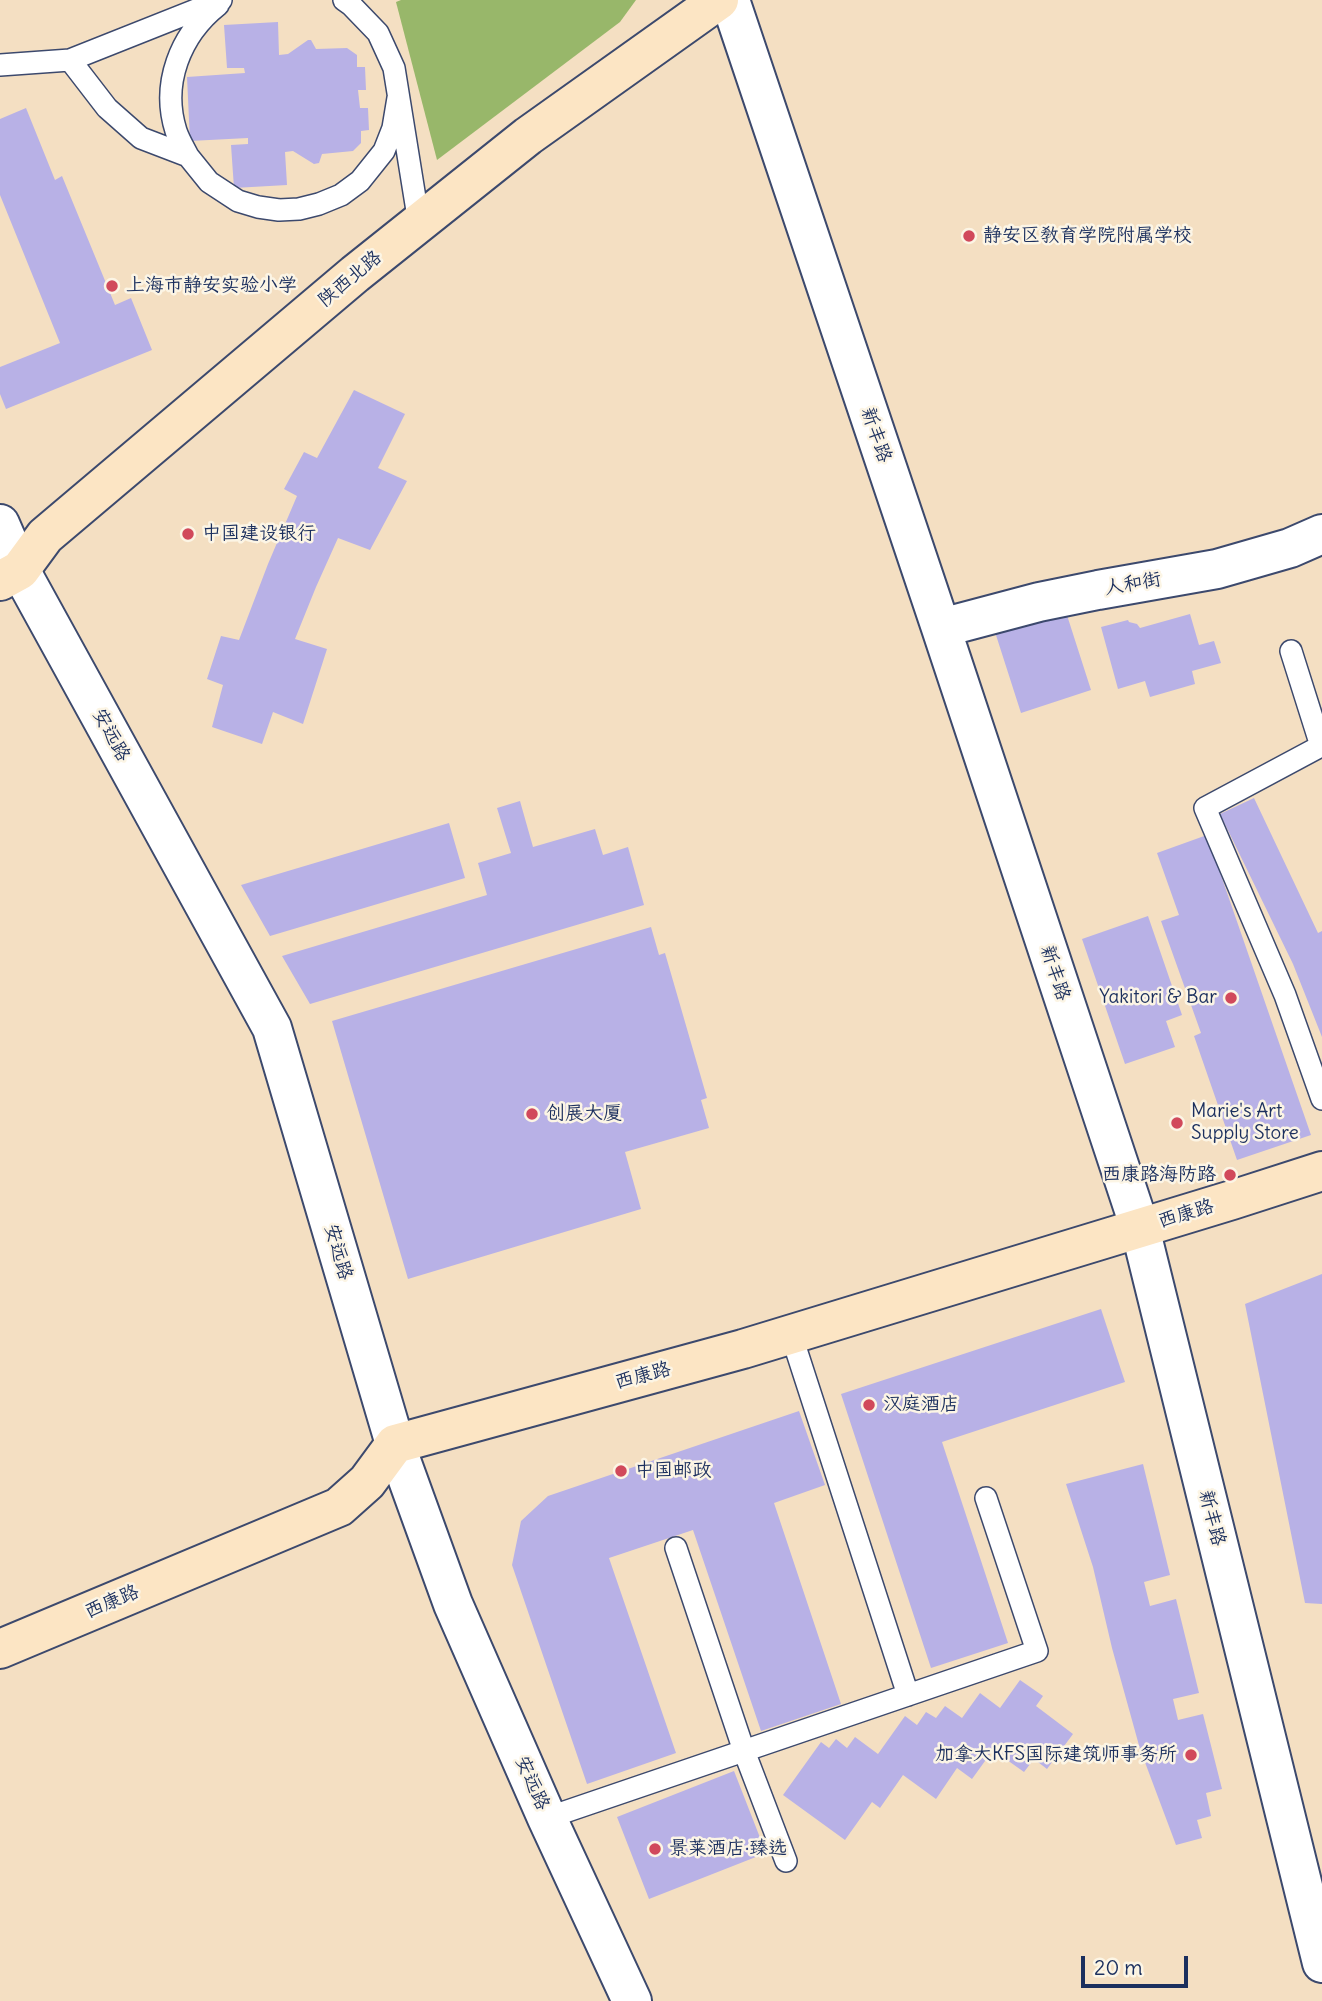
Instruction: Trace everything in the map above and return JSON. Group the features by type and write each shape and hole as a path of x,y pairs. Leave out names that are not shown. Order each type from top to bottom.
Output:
{"street":[{"name":"陕西北路","path":"10,575 45,536 355,274 528,136 719,0"},
{"name":"新丰路","path":"730,0 1140,1228 1322,1963"},
{"name":"安远路","path":"0,523 10,575 272,1028 395,1444 453,1604 547,1818 632,2001"},
{"name":"人和街","path":"941,628 1039,602 1217,569 1290,548 1322,534"},
{"name":"西康路","path":"0,1649 339,1507 367,1482 395,1444 791,1334 1322,1171"}],"lane":[{"path":"0,65 69,60 223,0"},
{"path":"223,0 205,15 191,32 176,61 171,105 176,131 188,156 209,182 238,201 279,210 299,209 341,195 360,181 384,151 393,128 398,98"},
{"path":"344,0 379,33 394,68 419,223"},
{"path":"69,60 107,108 141,138 188,156"},
{"path":"384,151 406,148"},
{"path":"1291,651 1321,746 1205,808 1285,995 1322,1099"},
{"path":"791,1334 908,1695"},
{"path":"547,1818 1037,1651 986,1498"},
{"path":"676,1548 744,1751 786,1861"}],"green space":[{"path":"636,0 620,22 437,160 396,2"}],"building":[{"path":"278,22 279,55 288,54 311,40 316,49 347,48 357,55 357,67 365,67 366,90 358,90 360,108 368,108 369,130 361,131 361,143 353,151 322,154 319,163 314,164 293,151 285,152 287,185 234,188 231,145 248,144 248,138 190,141 187,77 245,73 244,68 227,68 224,25"},
{"path":"26,108 55,180 62,176 115,305 131,298 152,350 6,409 0,394 0,367 60,343 0,195 0,119"},
{"path":"354,390 405,414 378,468 407,481 370,550 338,538 295,639 327,649 303,724 273,712 262,744 212,727 223,685 207,679 221,636 239,640 297,496 284,489 304,452 317,458"},
{"path":"1065,609 1091,690 1021,713 995,632"},
{"path":"1190,614 1199,645 1214,641 1221,663 1192,671 1195,684 1150,697 1145,681 1118,689 1101,627 1128,620 1140,628"},
{"path":"1254,798 1318,933 1322,931 1322,1037 1293,964 1220,814"},
{"path":"520,801 533,847 595,829 603,855 628,847 644,905 310,1004 282,956 487,895 478,863 511,853 497,808"},
{"path":"449,823 465,878 270,936 241,885"},
{"path":"1207,835 1311,1135 1237,1160 1194,1036 1201,1033 1161,921 1179,915 1157,853"},
{"path":"1148,916 1182,1015 1166,1021 1175,1047 1125,1064 1082,939"},
{"name":"创展大厦","path":"651,927 659,955 665,953 707,1098 701,1100 709,1128 625,1152 641,1209 408,1279 332,1021"},
{"path":"1322,1274 1322,1604 1305,1603 1245,1304"},
{"path":"1101,1309 1125,1382 942,1442 1008,1643 931,1668 841,1394"},
{"path":"799,1411 825,1485 774,1503 841,1704 761,1731 693,1530 609,1558 676,1753 587,1784 512,1565 521,1521 548,1496"},
{"path":"1143,1464 1170,1575 1144,1582 1150,1606 1176,1599 1199,1693 1173,1699 1178,1720 1203,1714 1222,1789 1206,1793 1211,1816 1197,1820 1202,1838 1176,1845 1140,1749 1093,1567 1066,1484"},
{"path":"1020,1680 1043,1696 1036,1706 1073,1734 1047,1769 1034,1759 1024,1772 993,1750 972,1779 957,1768 936,1799 903,1775 880,1808 872,1802 845,1840 783,1795 821,1742 829,1748 836,1739 847,1748 855,1737 878,1754 905,1716 917,1725 926,1712 936,1718 945,1706 962,1718 980,1693 1000,1708"},
{"path":"734,1771 766,1853 649,1899 617,1817"}],"place":[{"name":"静安区教育学院附属学校","path":"969,236"},
{"name":"上海市静安实验小学","path":"112,286"},
{"name":"中国建设银行","path":"188,534"},
{"name":"Yakitori & Bar","path":"1231,998"},
{"name":"创展大厦","path":"532,1114"},
{"name":"Marie's Art Supply Store","path":"1177,1123"},
{"name":"西康路海防路","path":"1230,1175"},
{"name":"汉庭酒店","path":"869,1405"},
{"name":"中国邮政","path":"621,1471"},
{"name":"加拿大KFS国际建筑师事务所","path":"1191,1755"},
{"name":"景莱酒店·臻选","path":"655,1849"}]}
